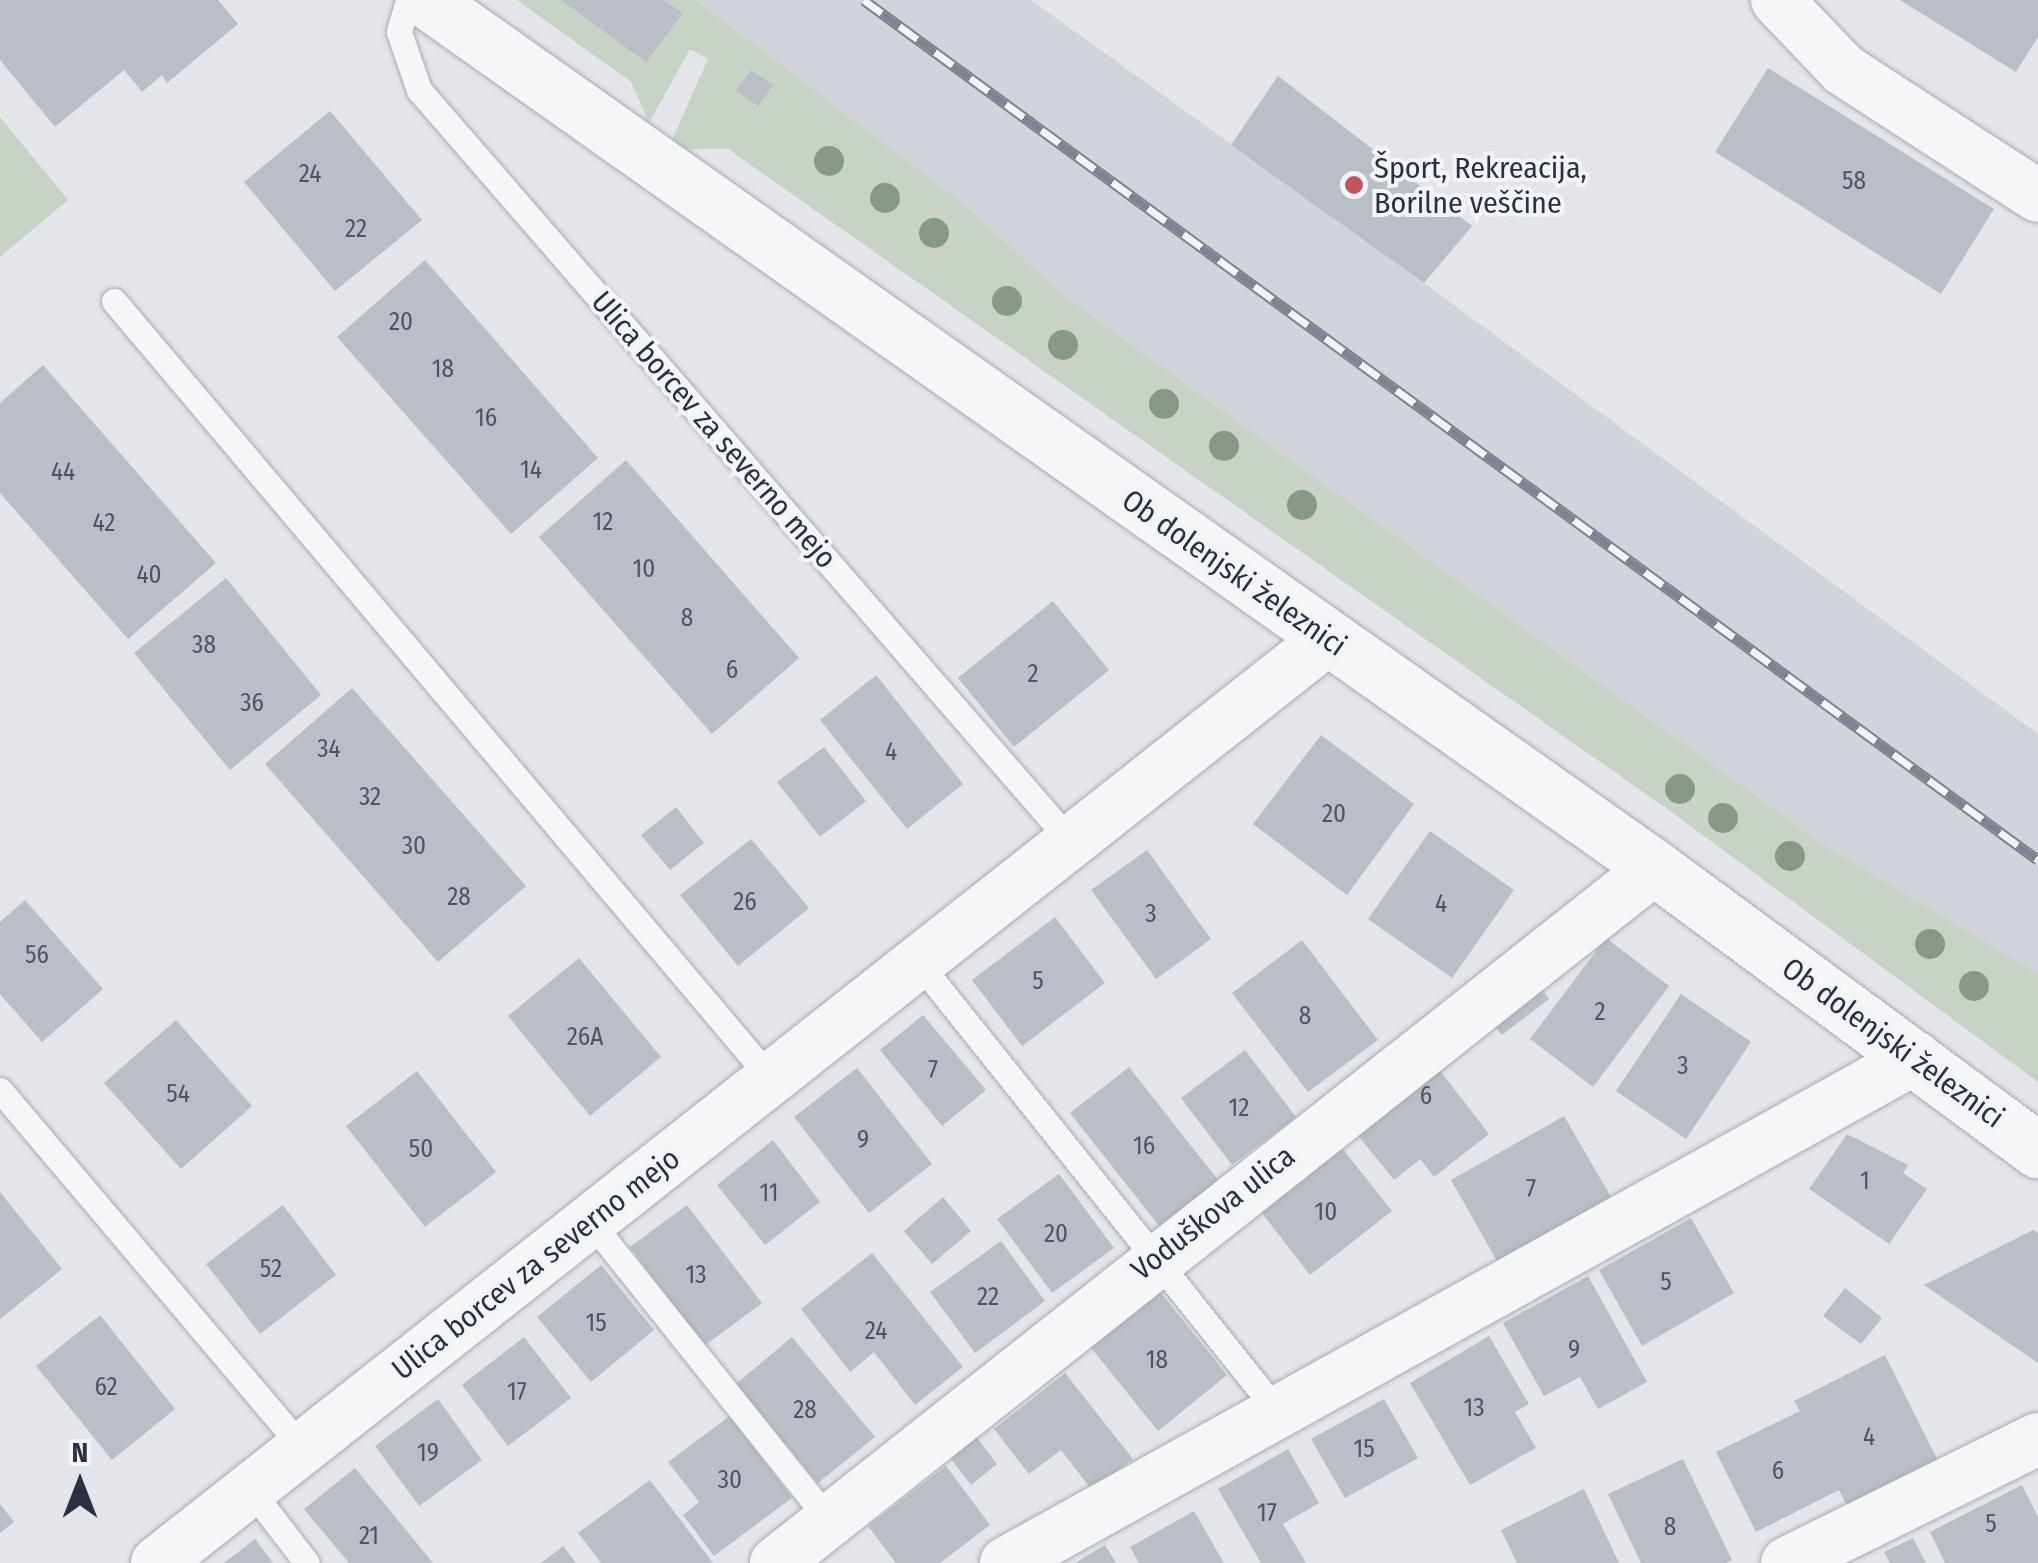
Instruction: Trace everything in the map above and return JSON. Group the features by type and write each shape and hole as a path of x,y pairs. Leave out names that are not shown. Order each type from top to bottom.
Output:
{"street":[{"name":"Ob dolenjski železnici","path":"426,0 1655,868 2038,1150"},
{"path":"1777,0 1844,70 2038,196"},
{"name":"Ulica borcev za severno mejo","path":"157,1563 1328,639"},
{"name":"Voduškova ulica","path":"776,1563 1156,1257 1655,868"},
{"path":"1006,1563 1916,1058"},
{"path":"1787,1563 2038,1439"}],"lane":[{"name":"Ulica borcev za severno mejo","path":"408,0 398,32 419,90 1071,842"},
{"path":"114,300 770,1079"},
{"path":"919,963 1278,1412"},
{"path":"0,1090 302,1448"},
{"path":"590,1221 828,1520"},
{"path":"250,1489 307,1563"}],"shaded area":[{"path":"696,0 1031,0 1424,283 2038,734 2038,974 1824,845 1063,295 960,201"}],"green space":[{"path":"517,0 696,0 960,201 1063,295 1824,845 2038,974 2038,1082 1670,811 728,149 687,149 672,140 708,59 690,49 649,123 631,82"},
{"path":"0,117 68,200 0,257"}],"building":[{"path":"0,0 218,0 238,24 167,83 162,75 142,92 124,70 55,127 0,60"},
{"path":"561,0 664,0 683,13 646,62"},
{"path":"1900,0 2038,0 2038,37 2016,72"},
{"path":"1768,68 1994,209 1941,294 1715,152"},
{"path":"751,70 773,85 758,106 736,91"},
{"name":"Šport, Rekreacija, Borilne veščine","path":"1278,76 1472,226 1424,283 1231,145"},
{"path":"330,111 422,220 335,291 244,182"},
{"path":"425,260 598,458 511,534 337,337"},
{"path":"43,365 216,563 128,639 0,493 0,403"},
{"path":"626,460 799,658 712,734 539,537"},
{"path":"226,578 321,695 230,770 134,653"},
{"path":"1053,601 1109,670 1014,747 958,678"},
{"path":"876,675 963,784 907,829 820,720"},
{"path":"352,688 526,886 438,962 265,764"},
{"path":"1321,735 1414,804 1347,895 1253,824"},
{"path":"824,747 866,801 820,837 777,782"},
{"path":"676,807 704,843 670,870 641,835"},
{"path":"1430,831 1514,890 1452,978 1368,919"},
{"path":"751,839 809,908 738,966 680,895"},
{"path":"1147,850 1211,939 1156,979 1091,890"},
{"path":"25,900 103,989 42,1042 0,994 0,922"},
{"path":"1055,917 1105,983 1022,1046 972,980"},
{"path":"1606,938 1669,986 1593,1087 1530,1039"},
{"path":"1302,940 1378,1040 1308,1092 1232,993"},
{"path":"579,958 661,1057 590,1116 508,1016"},
{"path":"1534,978 1549,999 1502,1035 1486,1014"},
{"path":"1681,994 1751,1042 1686,1139 1616,1091"},
{"path":"923,1015 986,1090 942,1126 880,1050"},
{"path":"176,1020 252,1106 181,1169 104,1083"},
{"path":"1245,1050 1296,1117 1232,1165 1181,1098"},
{"path":"1435,1064 1489,1134 1434,1177 1420,1159 1394,1180 1352,1128"},
{"path":"1129,1067 1218,1180 1160,1227 1070,1113"},
{"path":"857,1068 932,1164 869,1213 794,1117"},
{"path":"417,1071 496,1172 425,1227 346,1126"},
{"path":"1564,1116 1611,1197 1497,1261 1451,1180"},
{"path":"1847,1134 1908,1165 1903,1173 1927,1189 1889,1244 1809,1189"},
{"path":"773,1140 820,1202 765,1245 717,1185"},
{"path":"1342,1148 1392,1211 1310,1275 1261,1212"},
{"path":"1059,1174 1114,1248 1052,1293 997,1219"},
{"path":"0,1192 62,1269 0,1319"},
{"path":"943,1197 971,1231 932,1264 904,1231"},
{"path":"283,1205 336,1275 260,1334 206,1264"},
{"path":"687,1205 762,1303 704,1346 630,1247"},
{"path":"1691,1218 1734,1293 1642,1346 1599,1270"},
{"path":"2033,1230 2038,1233 2038,1363 1924,1285"},
{"path":"1001,1241 1045,1301 975,1353 930,1292"},
{"path":"872,1253 963,1367 915,1405 874,1352 850,1372 801,1309"},
{"path":"601,1265 654,1330 591,1382 537,1317"},
{"path":"1588,1276 1647,1382 1598,1409 1580,1377 1544,1396 1503,1323"},
{"path":"1157,1288 1227,1375 1158,1431 1088,1344"},
{"path":"1845,1288 1882,1318 1861,1344 1823,1316"},
{"path":"100,1315 175,1409 112,1460 36,1366"},
{"path":"1489,1336 1529,1404 1515,1412 1536,1448 1470,1485 1410,1383"},
{"path":"524,1337 571,1398 508,1446 462,1385"},
{"path":"792,1337 875,1437 818,1483 736,1384"},
{"path":"1885,1355 1939,1463 1848,1508 1839,1490 1756,1532 1716,1452 1800,1411 1794,1401"},
{"path":"1065,1373 1133,1459 1092,1490 1061,1450 1029,1474 994,1429"},
{"path":"438,1399 482,1460 419,1506 375,1446"},
{"path":"1384,1399 1418,1458 1345,1498 1311,1439"},
{"path":"730,1416 792,1498 714,1556 683,1515 699,1502 668,1462"},
{"path":"967,1425 997,1464 971,1485 941,1446"},
{"path":"1288,1449 1319,1503 1283,1524 1306,1563 1261,1563 1218,1489"},
{"path":"1683,1459 1732,1560 1726,1563 1641,1563 1608,1494"},
{"path":"946,1466 990,1525 940,1563 896,1563 868,1526"},
{"path":"355,1468 433,1563 349,1563 304,1509"},
{"path":"650,1480 713,1563 601,1563 578,1533"},
{"path":"2022,1485 2038,1517 2038,1563 1945,1563 1930,1532"},
{"path":"1584,1489 1619,1563 1517,1563 1501,1530"},
{"path":"0,1504 14,1522 0,1533"},
{"path":"1194,1511 1224,1563 1139,1563 1130,1547"},
{"path":"1913,1538 1926,1563 1890,1563 1884,1552"},
{"path":"255,1539 273,1563 224,1563"},
{"path":"1105,1545 1116,1563 1075,1563"},
{"path":"563,1546 576,1563 541,1563"}],"railway":[{"path":"864,0 2038,860"}],"place":[{"name":"Šport, Rekreacija, Borilne veščine","path":"1354,185"}]}
